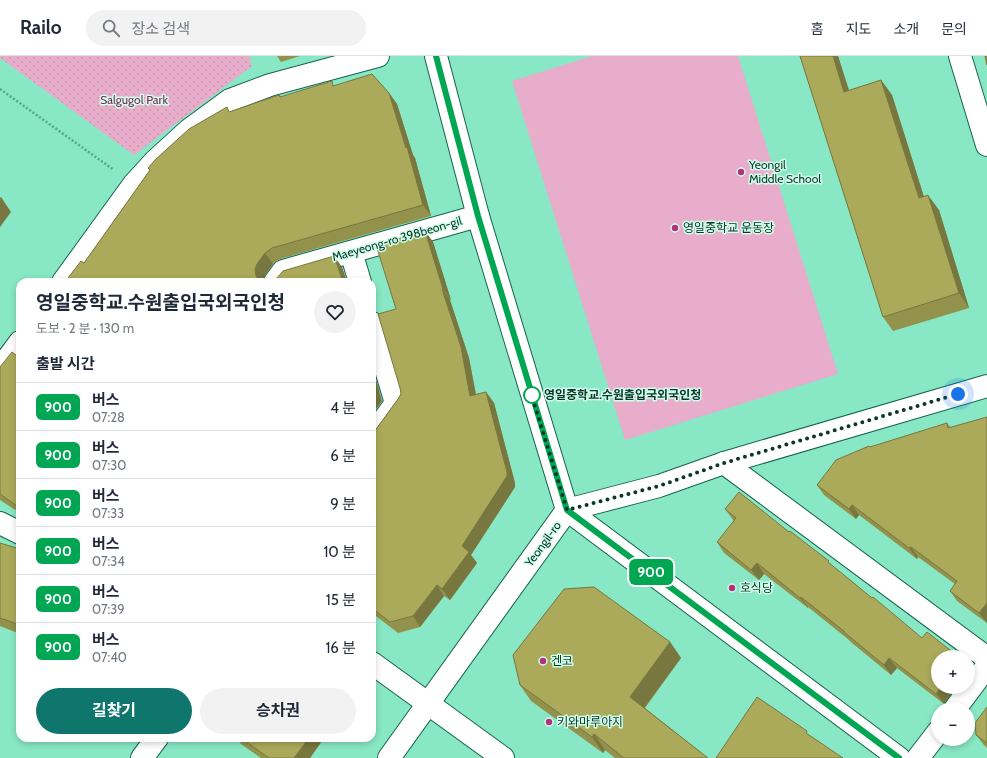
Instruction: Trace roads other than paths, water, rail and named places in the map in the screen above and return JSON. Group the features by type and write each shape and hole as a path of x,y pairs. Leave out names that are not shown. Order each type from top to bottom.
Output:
{"street":[{"path":"66,278 134,184 155,161 189,130 230,100 270,85 378,56"},
{"path":"436,56 478,216 567,510 899,758"},
{"path":"960,56 987,145"},
{"name":"Maeyeong-ro 398beon-gil","path":"278,278 282,271 478,216"},
{"path":"351,252 359,278"},
{"path":"376,336 396,403 376,430"},
{"path":"0,369 16,347"},
{"name":"Yeongil-ro","path":"389,758 567,510 659,486 724,463 987,386"},
{"path":"724,463 987,658"},
{"path":"0,523 16,531"},
{"path":"376,665 503,758"},
{"path":"960,702 987,666"},
{"path":"918,758 931,741"},
{"path":"142,758 154,742"}],"place":[{"name":"Yeongil Middle School","path":"741,172"},
{"name":"영일중학교 운동장","path":"675,228"},
{"name":"영일중학교.수원출입국외국인청","path":"532,395"},
{"name":"호식당","path":"732,588"},
{"name":"겐코","path":"543,661"},
{"name":"키와마루아지","path":"549,722"}],"park label":[{"name":"Salgugol Park","path":"134,100"}]}
